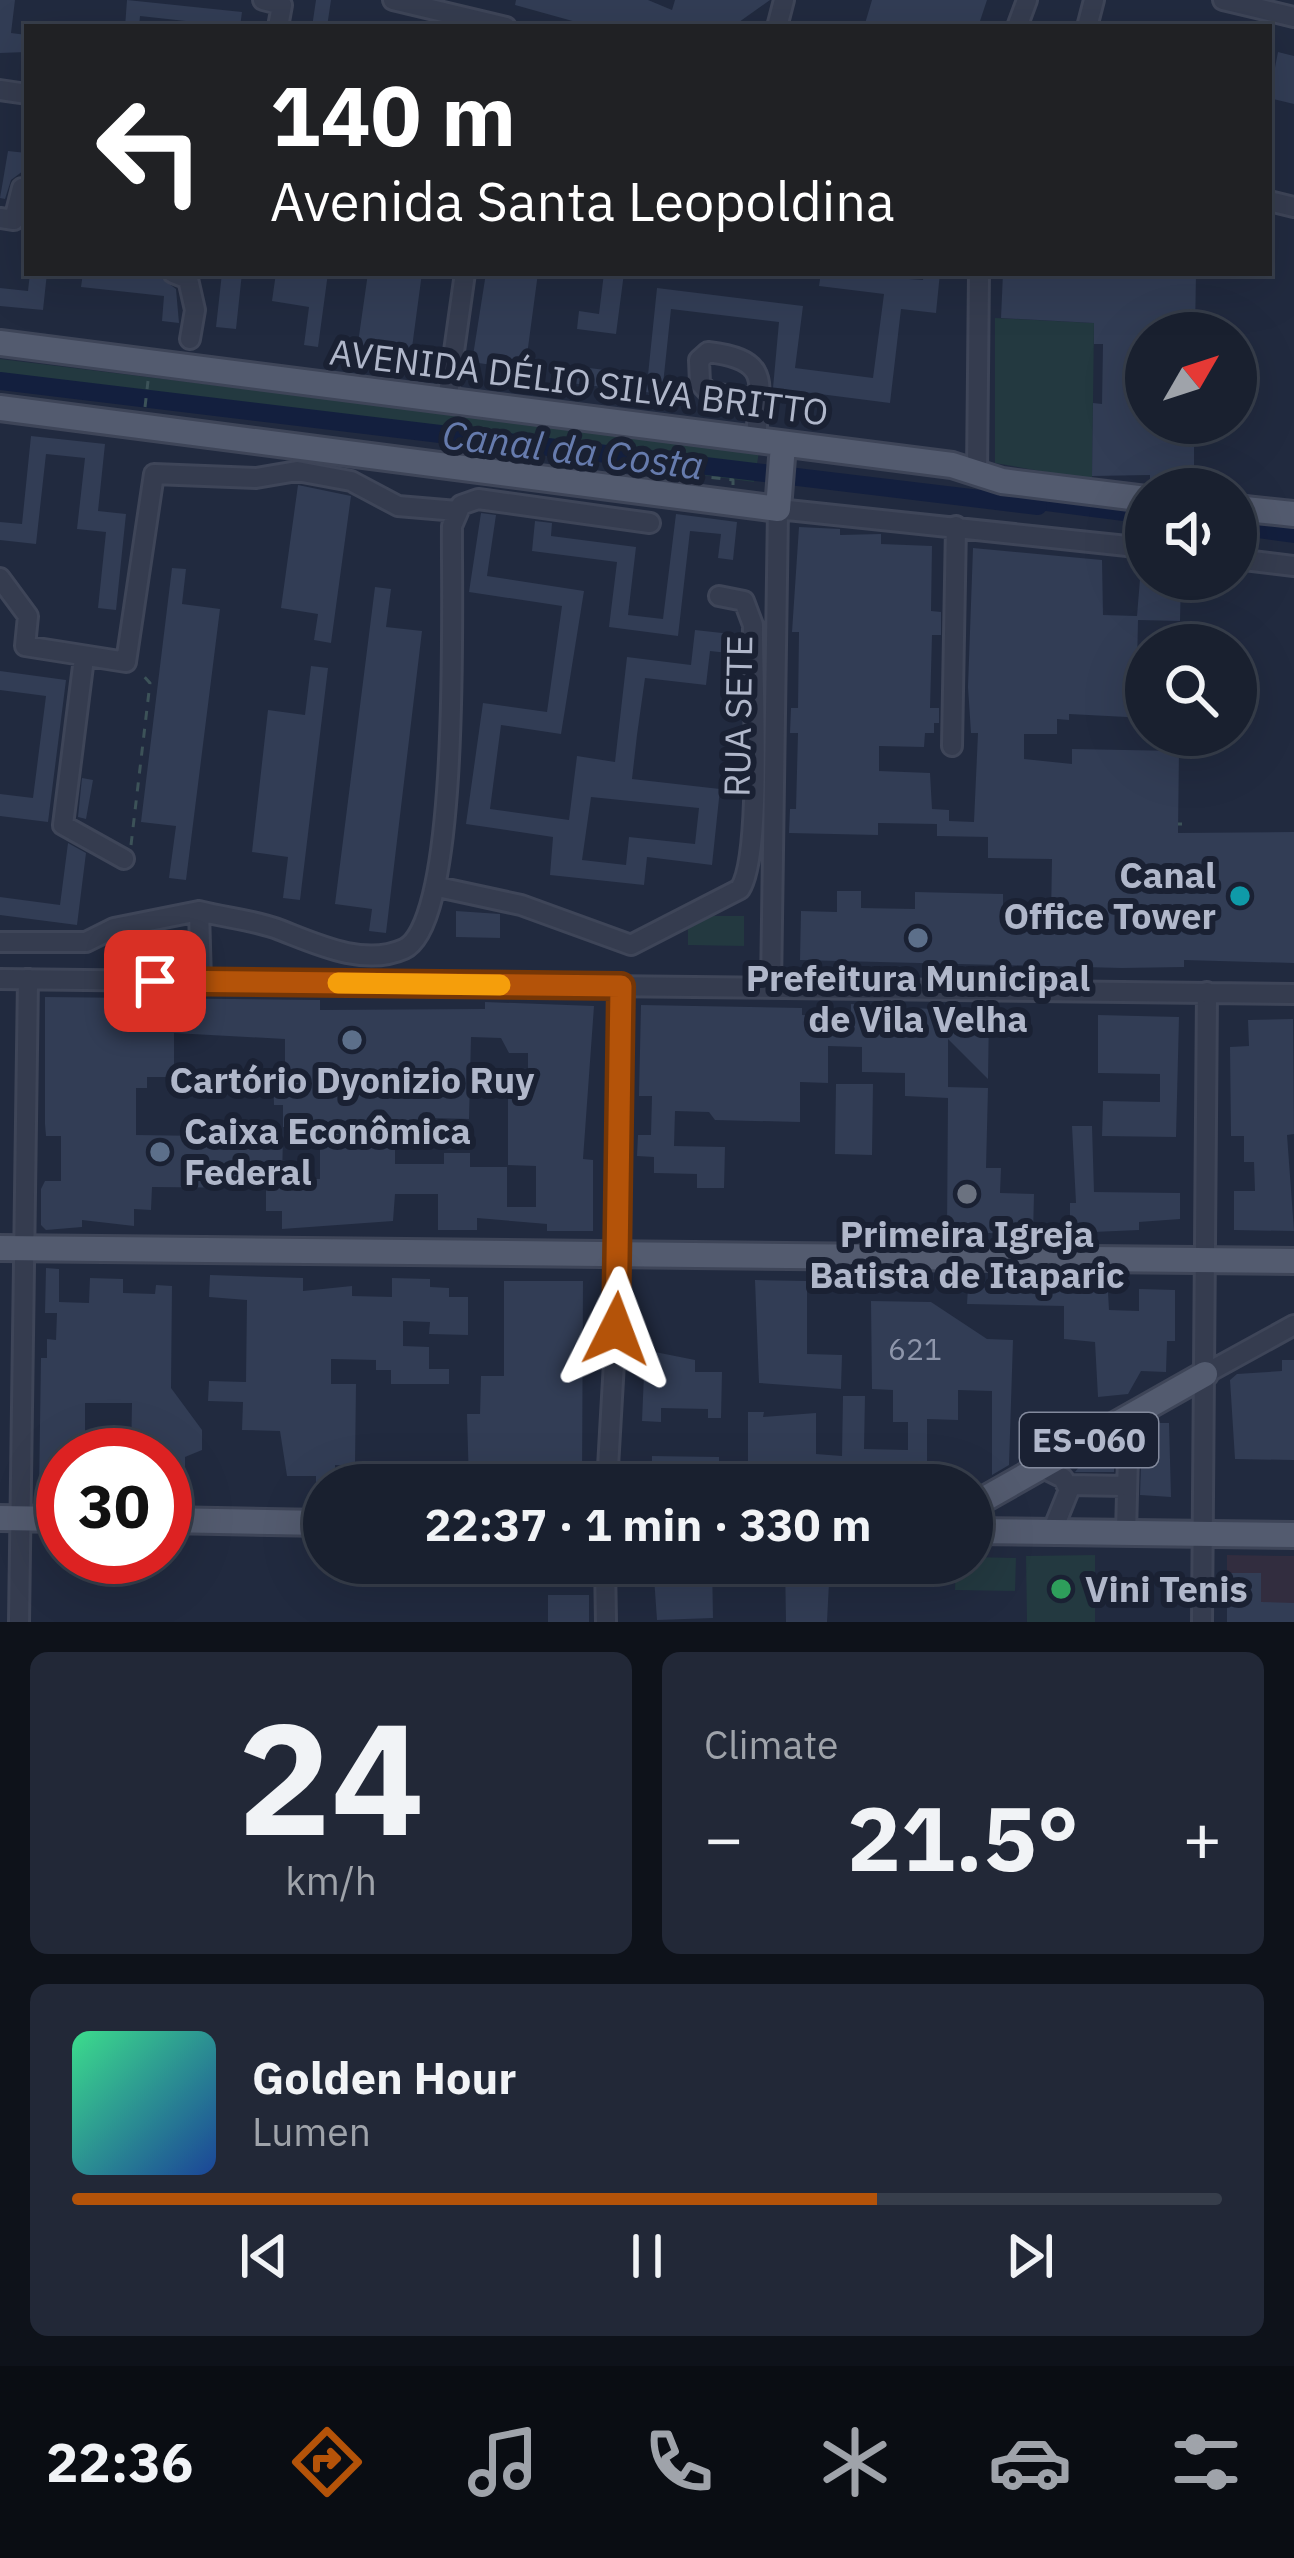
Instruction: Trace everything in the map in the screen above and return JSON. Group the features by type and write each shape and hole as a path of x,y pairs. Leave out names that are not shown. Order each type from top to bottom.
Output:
{"main road":[{"name":"AVENIDA DÉLIO SILVA BRITTO","path":"0,343 756,439 782,454 952,466 977,474 1125,496"},
{"path":"0,408 778,500"},
{"name":"RUA SETE","path":"778,500 782,454"},
{"path":"1257,510 1294,514"},
{"path":"12,1248 1294,1261"},
{"name":"ES-060","path":"993,1494 1205,1374"},
{"path":"192,1520 303,1522"},
{"path":"993,1531 1294,1535"}],"street":[{"path":"263,0 281,5 278,24"},
{"path":"393,0 493,24"},
{"path":"1223,0 1294,17"},
{"path":"0,218 14,220 24,188"},
{"path":"180,276 194,290 190,339"},
{"path":"447,400 465,276"},
{"path":"977,474 979,276"},
{"path":"756,439 758,399"},
{"path":"0,578 28,616 25,646 126,662 154,474 256,478 297,470 351,481 398,506 458,511 478,499 650,524"},
{"path":"778,500 1125,546"},
{"name":"RUA SETE","path":"771,988 778,500"},
{"path":"0,942 86,941 114,928 199,911 280,930 324,951 403,950 422,935 438,887 452,709 452,526 458,511"},
{"path":"952,746 956,526"},
{"path":"1257,562 1294,566"},
{"path":"438,887 521,905 631,945 740,889 748,877 752,796 753,625 744,601 719,596"},
{"path":"84,658 63,825 127,856"},
{"path":"199,911 201,981"},
{"path":"0,979 1294,994"},
{"path":"20,1622 10,1518 12,1248 28,979"},
{"path":"608,1464 620,1257 621,986"},
{"path":"1202,1622 1207,992"},
{"name":"ES-060","path":"1205,1374 1294,1325"},
{"path":"1126,1533 1129,1417"},
{"path":"1041,1467 1068,1485 1127,1486"},
{"path":"1052,1532 1068,1498 1068,1485"},
{"path":"605,1584 606,1622"}],"path":[{"path":"146,404 148,393"},
{"path":"458,444 459,434"},
{"path":"126,662 150,683 127,856"}],"shaded area":[{"path":"995,318 1094,323 1092,480 995,463"},
{"path":"0,359 759,452 754,482 0,382"},
{"path":"688,916 744,916 744,946 688,945"},
{"name":"Vini Tenis","path":"1095,1555 1095,1622 1027,1622 1026,1556"},
{"path":"1227,1555 1294,1556 1294,1622 1227,1622"},
{"path":"993,1557 1016,1558 1015,1591 955,1590 955,1584 993,1584"}],"water":[{"path":"1016,496 1125,509 1125,521 1015,507"},
{"path":"1257,523 1294,527 1294,543 1257,538"}],"building":[{"path":"0,0 15,0 11,33 24,35 24,52 0,53"},
{"path":"127,0 242,12 240,24 140,16 139,24 125,24"},
{"path":"316,0 331,0 327,24 312,24"},
{"path":"516,0 648,0 672,10 675,0 770,0 736,24 583,24 515,5"},
{"path":"872,0 987,0 979,24 865,24"},
{"path":"1278,52 1294,56 1294,104 1272,99"},
{"path":"8,151 24,153 24,170 11,180 5,199 0,198"},
{"path":"30,276 47,276 43,310 0,306 0,288 28,291"},
{"path":"83,276 160,277 176,289 179,323 162,321 164,296 81,287"},
{"path":"222,276 242,276 236,329 216,327"},
{"path":"276,276 328,276 318,347 304,345 309,307 272,301"},
{"path":"368,276 422,276 411,355 357,350"},
{"path":"486,276 538,276 525,370 472,362"},
{"path":"604,276 624,276 616,334 577,329 579,311 599,314"},
{"path":"821,276 923,280 924,276 940,276 936,313 901,309 890,403 773,388 779,322 671,309 662,394 570,383 572,366 648,375 657,288 803,306 795,368 873,378 884,294 819,286"},
{"path":"1003,276 1196,276 1195,312 1125,312 1125,444 1194,444 1194,468 1125,468 1125,475 1092,476 1093,403 1102,404 1103,344 1094,344 1094,323 1001,318"},
{"path":"31,436 105,444 98,511 126,514 116,610 98,608 106,532 77,529 85,458 46,454 36,544 0,540 0,522 22,524"},
{"path":"298,485 351,496 331,643 314,640 318,614 281,608"},
{"path":"481,513 496,515 487,576 584,591 561,734 501,725 490,809 569,820 577,756 615,762 627,657 691,665 695,630 740,635 737,654 710,651 706,685 645,678 637,735 632,779 720,789 712,865 647,857 644,885 550,875 553,837 466,824 483,703 547,712 562,606 469,592","holes":["591,797 699,808 695,844 629,837 626,865 582,860"]},
{"path":"676,514 737,522 733,560 718,558 721,534 690,531 678,636 609,627 617,562 532,551 535,521 552,523 551,536 636,547 628,615 663,619"},
{"path":"799,527 840,529 840,535 881,534 881,544 932,546 931,611 941,612 941,635 932,635 930,708 939,708 939,723 934,723 934,733 925,733 924,747 879,746 879,771 930,773 932,809 949,810 949,821 974,822 978,733 971,733 968,687 973,548 1102,560 1103,615 1137,616 1138,600 1180,600 1180,621 1125,624 1125,717 1069,714 1069,720 1057,719 1057,734 1024,734 1024,759 1072,764 1072,749 1179,756 1178,833 1294,832 1294,963 1184,960 1184,967 1122,968 800,960 801,911 837,912 837,891 861,891 861,908 915,909 915,892 1003,894 1003,915 1051,916 1052,859 988,858 988,837 937,836 937,824 878,823 878,835 789,833 790,809 796,809 798,733 790,733 791,708 798,708 799,632 792,632"},
{"path":"172,568 186,569 182,604 220,609 186,880 169,878 176,826 141,822"},
{"path":"375,587 391,589 386,627 422,631 386,933 369,931 372,909 335,904"},
{"path":"311,666 328,668 300,900 283,898 288,857 252,852 268,710 305,715"},
{"path":"0,671 66,680 48,822 0,816 0,794 33,798 46,696 0,690"},
{"path":"82,778 93,780 86,819 78,817"},
{"path":"68,843 86,853 77,925 0,915 0,897 60,905"},
{"path":"456,911 500,914 500,938 456,937"},
{"path":"45,997 320,1000 320,1010 485,1009 485,1002 594,1006 583,1159 593,1160 593,1231 547,1231 547,1224 477,1218 477,1230 438,1230 438,1194 395,1194 393,1221 282,1229 282,1211 266,1211 266,1188 152,1187 151,1210 134,1209 134,1226 82,1220 82,1227 46,1230 41,1225 41,1189 45,1181 61,1181 61,1136 46,1136","holes":["174,1033 285,1039 285,1074 273,1074 274,1105 283,1105 283,1127 320,1127 320,1179 282,1179 283,1137 136,1135 136,1088 147,1088 147,1077 174,1077","471,1037 501,1038 509,1053 528,1053 528,1085 508,1086 508,1165 536,1166 536,1207 507,1207 507,1167 470,1167 470,1153 444,1153 444,1164 395,1164 395,1127 429,1128 429,1118 469,1119"]},
{"path":"851,1004 875,1005 875,1023 913,1024 913,1008 989,1012 988,1079 948,1039 948,1087 988,1088 986,1168 1001,1168 1000,1193 1034,1194 1033,1236 947,1230 948,1098 905,1096 905,1073 862,1072 862,1047 828,1046 828,1083 800,1082 800,1122 715,1120 709,1112 675,1111 674,1146 725,1147 724,1188 697,1188 697,1174 654,1173 654,1157 637,1156 638,1135 651,1135 652,1096 639,1096 641,1005 802,1008 802,1015 838,1016 838,1010 851,1011"},
{"path":"1098,1015 1179,1017 1176,1137 1102,1136 1103,1101 1160,1102 1160,1074 1098,1073"},
{"path":"1293,1019 1294,1134 1287,1135 1294,1231 1234,1230 1234,1191 1255,1191 1254,1162 1244,1162 1244,1136 1231,1136 1230,1047 1249,1046 1248,1020"},
{"path":"836,1084 873,1084 872,1155 835,1154"},
{"path":"1072,1126 1092,1126 1094,1192 1180,1193 1180,1219 1139,1222 1139,1230 1070,1233 1070,1203 1076,1203"},
{"path":"46,1268 59,1269 59,1302 89,1303 90,1278 123,1279 123,1293 155,1294 156,1285 172,1286 171,1388 202,1430 202,1450 192,1454 192,1428 132,1428 132,1403 85,1403 85,1428 40,1428 41,1358 47,1358 47,1339 56,1340 57,1313 45,1313"},
{"path":"210,1275 303,1278 303,1291 352,1286 352,1296 392,1297 392,1278 430,1279 430,1287 449,1288 449,1297 468,1297 468,1335 429,1334 430,1322 403,1321 403,1346 429,1347 429,1369 449,1369 449,1384 391,1384 391,1370 376,1370 376,1360 331,1359 331,1384 356,1384 355,1464 303,1464 303,1476 287,1476 280,1431 242,1430 243,1402 208,1401 209,1381 246,1382 247,1300 209,1297"},
{"path":"755,1280 807,1281 807,1354 842,1355 841,1389 759,1383"},
{"path":"504,1281 583,1281 582,1464 468,1464 467,1414 480,1414 481,1376 504,1376"},
{"path":"968,1287 1108,1292 1109,1310 1139,1311 1139,1289 1175,1290 1175,1341 1167,1341 1166,1372 1141,1371 1128,1394 1098,1397 1095,1342 1064,1339 1064,1306 967,1304"},
{"path":"871,1301 931,1302 987,1339 1013,1340 1009,1465 993,1474 992,1391 958,1390 958,1420 927,1419 927,1463 950,1464 748,1464 748,1412 764,1412 763,1417 816,1413 816,1454 842,1456 843,1396 865,1396 864,1449 908,1450 908,1422 893,1422 893,1390 872,1389"},
{"path":"645,1350 695,1360 695,1372 722,1372 721,1418 708,1418 708,1409 661,1408 661,1422 642,1421"},
{"path":"1282,1360 1294,1360 1294,1460 1235,1459 1230,1380 1237,1374 1282,1371"},
{"path":"1152,1423 1169,1423 1171,1497 1140,1495 1142,1436 1151,1436"},
{"path":"652,1456 719,1457 719,1464 652,1464"},
{"path":"1084,1461 1114,1462 1114,1472 1075,1472"},
{"path":"1227,1573 1261,1573 1261,1602 1294,1603 1294,1622 1227,1622"},
{"path":"654,1584 712,1584 713,1618 657,1620"},
{"path":"785,1584 829,1584 827,1622 786,1622"},
{"path":"548,1595 589,1595 589,1622 548,1622"}],"waterway":[{"name":"Canal da Costa","path":"0,381 1038,506"}],"slow traffic":[{"path":"338,983 500,985"}],"place":[{"name":"Canal Office Tower","path":"1240,896"},
{"name":"Prefeitura Municipal de Vila Velha","path":"918,938"},
{"name":"Cartório Dyonizio Ruy","path":"352,1040"},
{"name":"Caixa Econômica Federal","path":"160,1152"},
{"name":"Primeira Igreja Batista de Itaparic","path":"967,1194"},
{"name":"Vini Tenis","path":"1061,1589"}],"route":[{"path":"155,981 621,986 616,1329"}]}
